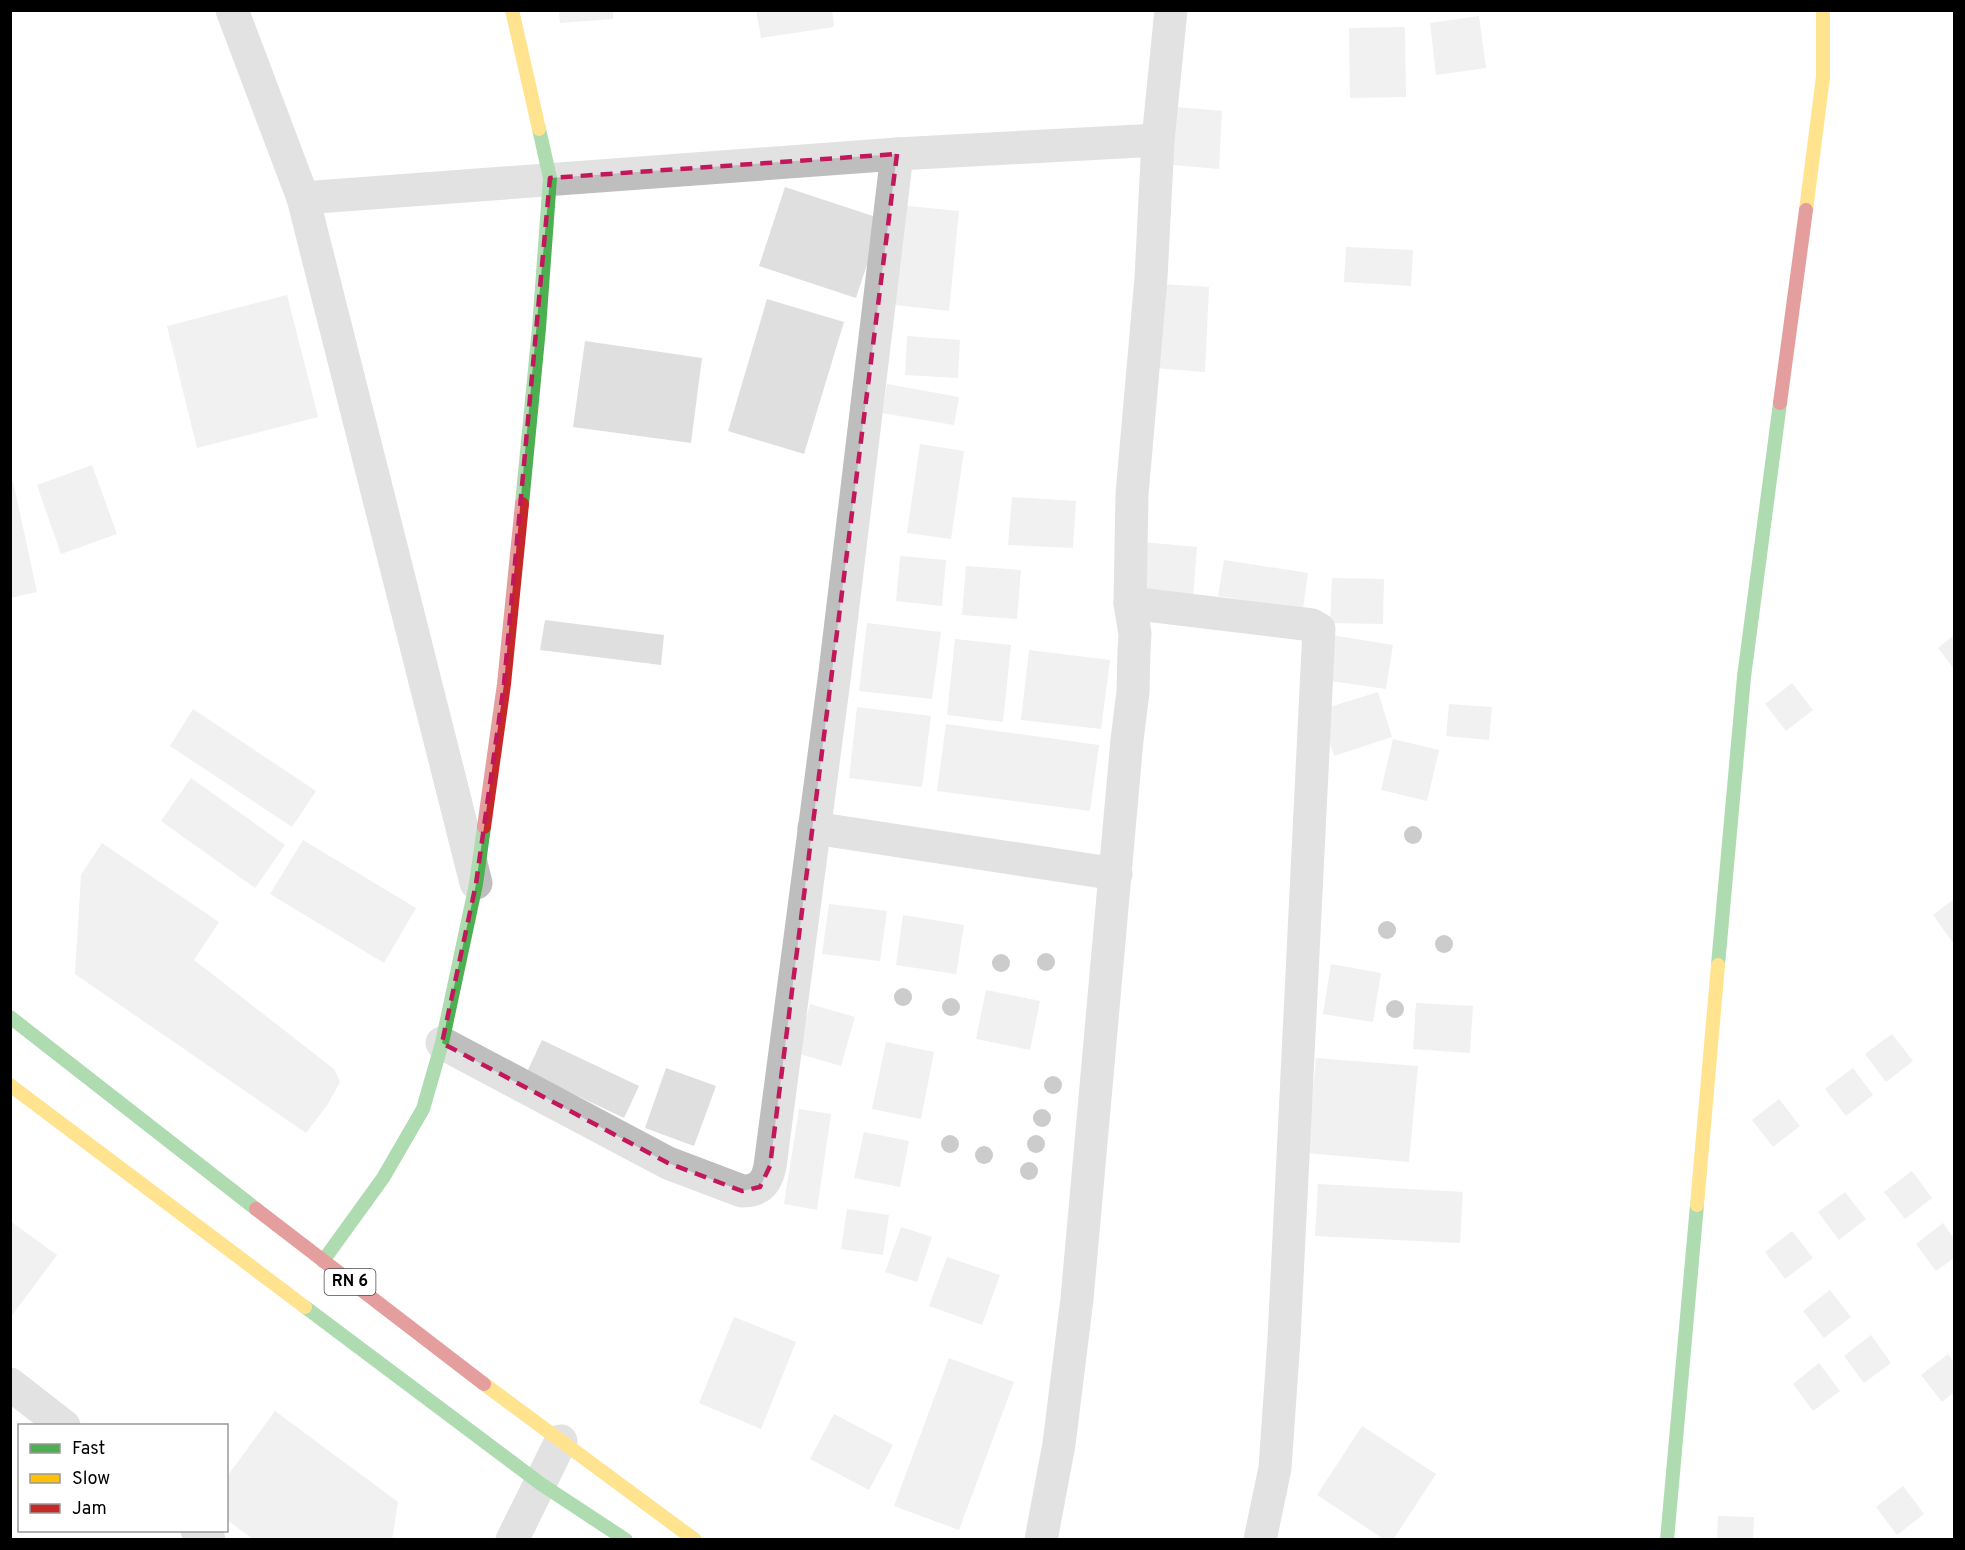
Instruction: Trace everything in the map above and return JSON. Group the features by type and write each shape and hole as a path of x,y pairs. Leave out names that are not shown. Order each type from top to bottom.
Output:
{"street":[{"path":"232,10 303,198 477,884"},
{"path":"323,1261 383,1178 423,1109 442,1043 477,884 504,684 538,340 550,178 512,10"},
{"path":"1041,1539 1059,1444 1077,1299 1133,692 1135,634 1131,603 1132,494 1151,278 1158,140 1171,10"},
{"path":"1667,1539 1744,677 1823,77 1823,10"},
{"path":"303,198 897,154 1158,140"},
{"path":"442,1043 668,1163 742,1191 760,1187 768,1174 836,672 897,154"},
{"path":"1131,603 1312,624 1319,629 1277,1445 1275,1468 1260,1539"},
{"path":"814,828 1116,874"},
{"name":"RN 6","path":"10,1017 444,1355 695,1539"},
{"name":"RN 6","path":"10,1085 541,1484 626,1539"},
{"path":"10,1384 62,1424"},
{"path":"513,1539 561,1441"}],"highlighted area":[{"path":"897,154 770,1166 760,1187 742,1191 668,1163 442,1043 476,884 504,684 550,178"}],"building":[{"path":"559,10 613,10 613,19 560,23"},
{"path":"756,10 832,10 834,27 761,38"},
{"path":"1479,16 1486,68 1436,75 1430,23"},
{"path":"1405,27 1406,97 1350,98 1349,28"},
{"path":"1165,106 1222,111 1219,169 1162,164"},
{"path":"785,187 882,219 856,298 759,266"},
{"path":"898,205 959,211 949,311 887,304"},
{"path":"1346,247 1413,250 1411,286 1344,282"},
{"path":"1160,284 1209,287 1205,372 1154,368"},
{"path":"287,295 318,417 197,448 167,326"},
{"path":"767,299 844,322 804,454 728,431"},
{"path":"907,336 960,340 958,378 905,375"},
{"path":"585,341 702,358 691,443 573,427"},
{"path":"887,384 959,397 954,425 882,413"},
{"path":"920,444 964,451 951,539 907,533"},
{"path":"92,465 117,534 61,554 37,485"},
{"path":"13,481 37,592 10,598 10,482"},
{"path":"1012,497 1076,501 1073,548 1008,545"},
{"path":"1142,542 1197,547 1193,599 1138,594"},
{"path":"900,556 946,560 942,606 896,601"},
{"path":"1224,560 1308,573 1303,609 1218,596"},
{"path":"966,566 1021,570 1017,619 962,615"},
{"path":"1332,578 1384,579 1383,624 1330,623"},
{"path":"545,620 664,635 661,665 540,650"},
{"path":"867,623 941,632 932,699 859,691"},
{"path":"1331,635 1393,645 1386,689 1324,680"},
{"path":"1954,635 1954,669 1938,648"},
{"path":"955,639 1011,645 1003,722 947,715"},
{"path":"1029,650 1110,660 1101,729 1021,720"},
{"path":"1792,683 1813,710 1786,731 1765,704"},
{"path":"1378,692 1392,737 1334,756 1320,710"},
{"path":"1449,704 1492,707 1489,740 1446,736"},
{"path":"857,707 931,716 922,787 849,778"},
{"path":"193,709 316,791 292,827 170,746"},
{"path":"946,724 1099,745 1090,811 937,791"},
{"path":"1393,739 1439,750 1427,801 1381,790"},
{"path":"191,778 285,845 255,888 161,821"},
{"path":"303,840 416,908 384,963 270,894"},
{"path":"102,843 219,922 194,960 334,1069 340,1082 328,1104 306,1133 75,974 81,875"},
{"path":"1954,899 1954,944 1933,915"},
{"path":"829,904 887,911 880,961 822,954"},
{"path":"903,915 964,925 956,974 896,965"},
{"path":"1331,964 1381,973 1373,1022 1323,1014"},
{"path":"986,990 1040,1001 1030,1050 976,1039"},
{"path":"1416,1003 1473,1006 1470,1053 1413,1049"},
{"path":"810,1004 855,1017 841,1066 796,1053"},
{"path":"1892,1034 1913,1061 1886,1082 1865,1054"},
{"path":"542,1040 639,1086 624,1118 527,1072"},
{"path":"886,1042 934,1052 921,1119 872,1109"},
{"path":"1316,1058 1418,1066 1409,1162 1307,1153"},
{"path":"666,1068 716,1086 694,1146 645,1128"},
{"path":"1853,1068 1873,1095 1846,1116 1825,1089"},
{"path":"1779,1099 1800,1126 1773,1147 1752,1120"},
{"path":"799,1109 831,1114 817,1210 784,1204"},
{"path":"864,1132 909,1141 900,1187 854,1178"},
{"path":"1912,1171 1932,1198 1905,1219 1884,1192"},
{"path":"1318,1184 1463,1192 1460,1243 1315,1236"},
{"path":"1845,1192 1866,1219 1839,1240 1818,1212"},
{"path":"847,1209 889,1215 883,1255 841,1249"},
{"path":"10,1221 57,1255 10,1318"},
{"path":"1943,1223 1954,1239 1954,1258 1936,1271 1916,1244"},
{"path":"901,1227 932,1237 917,1282 885,1272"},
{"path":"1792,1231 1813,1258 1785,1279 1765,1252"},
{"path":"947,1257 1000,1275 982,1325 929,1306"},
{"path":"1830,1290 1851,1317 1824,1338 1803,1311"},
{"path":"734,1317 796,1342 761,1429 699,1403"},
{"path":"1871,1335 1891,1363 1864,1383 1844,1356"},
{"path":"1948,1354 1954,1363 1954,1392 1942,1402 1921,1375"},
{"path":"949,1358 1014,1382 959,1530 894,1506"},
{"path":"1819,1363 1840,1391 1813,1411 1793,1384"},
{"path":"275,1411 398,1502 392,1540 254,1540 228,1520 228,1475"},
{"path":"834,1414 893,1445 869,1490 810,1459"},
{"path":"1362,1426 1436,1474 1393,1540 1385,1540 1317,1495"},
{"path":"1903,1486 1924,1514 1897,1535 1876,1507"},
{"path":"1718,1516 1754,1517 1753,1540 1717,1540"}],"traffic: fast":[{"path":"522,504 539,328 550,178 539,129"},
{"path":"1718,965 1744,677 1780,403"},
{"path":"323,1261 383,1178 423,1109 442,1043 476,884 484,827"},
{"path":"10,1017 256,1209"},
{"path":"1667,1540 1697,1205"},
{"path":"305,1307 541,1484 626,1540"}],"traffic: slow":[{"path":"512,10 539,129"},
{"path":"1806,210 1823,77 1823,10"},
{"path":"1697,1205 1718,965"},
{"path":"10,1085 305,1307"},
{"path":"484,1384 695,1540"}],"traffic: jam":[{"path":"1780,403 1806,210"},
{"path":"484,827 504,684 522,504"},
{"path":"256,1209 484,1384"}]}
